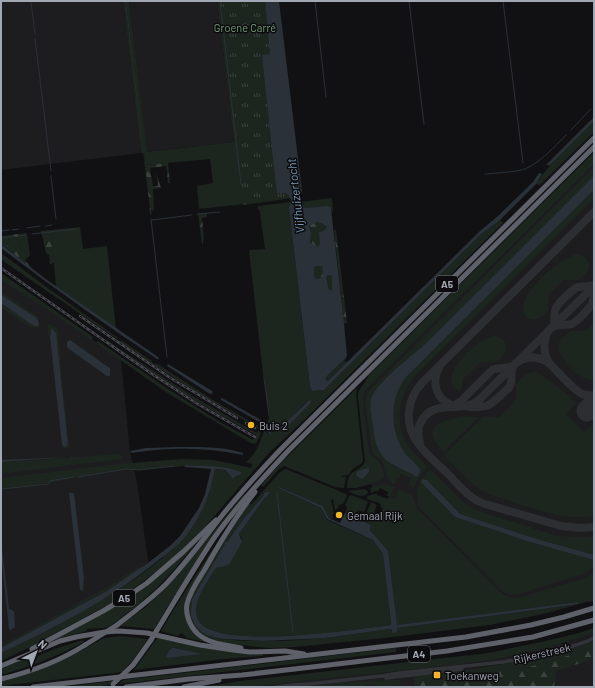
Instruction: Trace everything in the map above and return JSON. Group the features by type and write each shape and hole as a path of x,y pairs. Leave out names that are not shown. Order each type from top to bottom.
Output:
{"highway":[{"name":"A5","path":"1,679 27,671 67,655 117,625 138,610 166,584 258,473 282,448 594,138"},
{"name":"A5","path":"110,687 133,665 151,640 215,538 263,478 293,446 594,147"},
{"name":"A4","path":"261,652 219,643 197,634 187,615 187,606 189,596 211,558 241,510 258,488 263,478"},
{"name":"A5","path":"8,663 103,611 147,583 183,552 224,513"},
{"name":"A4","path":"33,687 466,637 531,625 594,608"},
{"name":"A4","path":"126,687 448,651 533,637 594,620"},
{"name":"A4","path":"1,666 60,641 105,632 147,633 220,648 250,652 285,651 311,655"},
{"name":"A4","path":"184,687 242,675"}],"street":[{"name":"Rijkerstreek","path":"277,687 409,674 445,672 543,655 594,640"},
{"name":"Rijkerstreek","path":"304,687 336,682"}],"shaded area":[{"path":"1,1 123,1 141,153 1,170"},
{"path":"129,1 217,1 234,142 146,152"},
{"path":"594,163 594,602 584,602 394,627 373,532 390,493 380,487 372,487 371,484 362,394"},
{"path":"1,274 121,360 130,452 137,482 149,567 1,651"},
{"path":"594,632 594,687 228,687 489,656"}],"green space":[{"path":"123,1 125,1 137,98 126,1 129,1 147,152 234,142 217,1 220,1 253,203 199,209 197,186 213,183 210,159 145,165 144,153 141,153"},
{"name":"Groene Carré","path":"220,1 265,1 287,193 292,198 243,205"},
{"path":"594,121 594,132 540,185 536,184 556,159"},
{"path":"594,152 594,164 364,392 363,400 369,451 380,463 385,476 375,483 356,488 347,488 351,474 365,462 358,393 368,376"},
{"path":"168,163 170,183 168,183 166,166 150,168 153,186 158,186 156,172 161,188 153,189 154,211 150,209 145,165"},
{"path":"594,167 594,176 423,346 401,364 373,394 371,399 377,448 385,459 393,466 416,477 418,476 419,468 402,449 395,434 393,416 395,400 404,381 409,373 594,190 594,199 415,376 409,384 400,410 401,429 411,449 428,467 419,477 414,488 411,487 409,483 411,478 401,474 399,478 397,478 395,485 388,478 381,461 372,452 365,402 367,393"},
{"path":"332,198 332,214 331,209 306,208 300,202"},
{"path":"291,202 289,208 310,387 312,391 324,390 480,235 500,220 503,223 269,453 205,527 170,561 137,586 108,605 1,661 1,653 45,631 112,594 162,558 185,536 203,507 208,497 215,469 226,471 230,476 236,478 239,472 206,466 185,465 185,467 140,470 124,469 1,490 1,478 118,464 182,459 213,460 251,468 252,464 246,462 255,452 264,431 272,435 269,426 269,415 249,250 265,249 258,206","holes":["308,400 310,404 290,424 282,430 279,430"]},
{"path":"198,213 207,213 207,217 202,218 204,239 202,244"},
{"path":"317,222 327,227 317,248 310,243 311,233 309,225"},
{"path":"80,227 83,249 107,246 116,329 56,287 51,230"},
{"path":"51,230 54,263 50,264 49,255 46,253 41,231"},
{"path":"334,230 336,230 347,323 344,323"},
{"path":"27,233 30,255 21,250 18,234"},
{"path":"18,234 21,250 30,255 25,260 32,269 7,248 9,235"},
{"path":"9,235 7,248 1,244 1,236"},
{"path":"1,253 118,338 117,339 6,263 1,259"},
{"path":"577,254 585,257 587,260 589,265 588,271 578,280 563,280 549,294 548,310 536,319 533,320 528,318 524,314 523,307 525,300 536,284 561,262"},
{"path":"322,266 323,277 316,279 314,275 314,267"},
{"path":"1,273 93,337 92,339 94,342 50,311 1,280"},
{"path":"328,275 332,275 333,290 329,290 326,277"},
{"path":"1,292 39,317 38,319 40,326 31,328 1,307 1,303 34,326 35,317 1,295"},
{"path":"594,323 593,380 583,377 572,370 562,356 558,347 561,340 570,331 586,331"},
{"path":"50,324 58,329 60,363 69,445 68,448 61,447 63,445 51,335 50,336 48,334 48,325"},
{"path":"493,336 499,337 504,341 506,349 503,355 496,362 481,362 462,380 462,388 460,391 454,387 451,382 452,376 459,362 476,345"},
{"path":"107,340 191,395 257,433 259,429 194,391 120,342 121,340 152,361 155,365 156,363 213,400 258,426 260,430 260,432 256,443 254,444 249,442 166,392 96,343 98,341 168,389 220,422 253,440 256,435 180,391 143,367"},
{"path":"344,360 347,363 327,381 326,377"},
{"path":"532,372 537,372 565,392 576,403 566,414 584,432 594,423 594,516 572,517 549,513 486,493 472,483 444,455 483,417 500,417 516,400 516,384 525,375"},
{"path":"357,388 356,395 363,460 362,463 353,469 348,475 341,476 346,477 344,488 335,487 284,466 279,469 263,487 261,485 281,463"},
{"path":"461,417 479,417 443,452 433,436 435,427 442,422"},
{"path":"118,454 122,456 122,459 1,474 1,462"},
{"path":"286,469 346,494 347,496 343,504 339,505 335,510 333,499 331,500 334,513 332,516 334,517 332,519 329,518 323,506 279,487 278,488 321,508 327,520 373,540 383,554 391,625 289,636 259,637 232,635 211,630 199,621 196,608 204,586 216,568 226,566 242,539 239,534 266,498 264,493 264,495 245,517 227,542 192,599 191,608 193,621 223,639 245,641 282,641 326,638 390,629 397,632 397,628 578,604 577,602 397,625 388,551 370,530 371,525 345,513 347,508 345,505 349,496 351,495 368,502 364,512 358,510 356,515 364,519 371,502 377,505 374,512 380,514 383,508 380,507 381,505 367,499 367,497 377,493 377,495 388,499 388,492 380,488 378,492 376,491 371,493 370,488 382,485 394,487 390,497 395,499 399,489 412,495 418,510 501,593 509,597 518,598 585,578 594,571 594,600 543,614 490,625 295,647 269,648 249,646 219,642 204,637 190,622 188,606 190,597 223,541 249,503 251,505 279,473"},
{"path":"430,469 461,500 476,510 554,535 594,537 594,555 540,540 460,514 424,479 455,517 527,541 594,560 594,567 586,573 520,594 509,595 502,591 419,507 417,496 418,486"},
{"path":"365,489 368,493 364,496 348,491"},
{"path":"244,494 245,495 197,560 154,629 120,626 147,606 177,576"},
{"path":"231,523 191,589 186,615 205,642 187,638 182,633 177,636 161,631 195,576"},
{"path":"199,539 183,560 156,588 113,624 106,628 87,629 87,631 46,643 115,605"},
{"path":"140,566 140,568 107,591 1,648 1,646 109,586"},
{"path":"594,628 594,633 569,641 542,649 491,660 247,687 205,687 240,681 488,653 541,642"},
{"path":"121,636 148,639 122,672 1,686 1,681 67,658 104,638"},
{"path":"158,637 263,654 263,656 223,659 134,670"},
{"path":"83,640 84,642 33,665 1,675 1,669 34,654 35,657"},
{"path":"594,642 594,648 529,667 414,681 414,675 449,673 510,663 552,654"},
{"path":"396,648 396,652 119,684 123,680"},
{"path":"594,648 594,661 590,660 556,671 554,687 414,687 414,681 529,667"},
{"path":"400,680 401,685 375,687 375,684 366,685 366,687 305,687 337,683"},
{"path":"113,681 108,685 94,687 64,687"}],"water":[{"path":"125,1 126,1 150,209"},
{"name":"Vijfhuizertocht","path":"265,1 279,1 302,191 300,203 306,208 331,207 347,356 326,377 327,381 480,231 498,216 533,182 539,173 542,174 536,184 500,220 480,235 324,390 312,391 310,387 289,208 291,200 286,193 277,193 262,55 270,54","holes":["317,222 327,227 324,231 319,232 320,244 317,247 310,243 311,233 309,226","322,266 323,277 316,279 314,275 314,267","328,275 332,276 332,290 329,290 326,277"]},
{"path":"594,117 594,121 550,165 546,165"},
{"path":"594,176 594,190 404,380 397,392 395,400 393,418 394,426 399,443 407,456 418,467 420,472 416,477 390,463 380,453 375,440 370,405 374,393 386,379 423,346"},
{"path":"1,244 47,280 159,359 137,346 59,291 1,248"},
{"path":"1,295 35,317 39,325 34,326 1,303"},
{"path":"51,328 56,333 68,445 65,447 62,445 50,336"},
{"path":"70,340 110,368 110,376 107,376 69,349 67,347 67,342"},
{"path":"168,364 213,393 210,394 167,366"},
{"path":"263,374 267,394 269,419"},
{"path":"221,398 263,422 261,423 221,400"},
{"path":"309,400 311,402 310,404 290,424 279,431 280,428"},
{"path":"269,419 271,433 273,436 266,431 266,425"},
{"path":"146,448 219,448 243,453 243,455 201,449 174,449 132,453 130,451"},
{"path":"69,457 1,462 1,460"},
{"path":"185,465 222,467 242,473 232,478 225,470 215,469 206,500 186,536 172,550 139,576 82,612 1,653 1,648 107,591 144,566 180,536 199,508 205,494 211,469 185,467"},
{"path":"369,468 369,472 363,479 356,476 357,471"},
{"path":"422,479 427,480 460,514 540,540 594,555 594,560 527,541 455,517 421,482"},
{"path":"279,487 323,506 329,518 340,523 345,513 371,525 370,530 388,551 397,625 578,602 578,604 397,628 397,632 392,633 392,630 390,629 326,638 263,641 223,639 207,635 195,625 191,616 192,599 225,542 227,542 245,517 264,495 263,494 267,492 270,492 239,534 242,542 230,563 226,566 216,568 204,586 196,608 199,621 211,630 232,635 259,637 289,636 391,625 383,554 373,540 327,519 321,508 278,488"},
{"path":"69,493 74,493 84,578 83,591 80,589"},
{"path":"1,540 9,609 14,611 15,627 11,630 9,629"},
{"path":"172,648 174,648 202,654 166,658"}],"waterway":[{"path":"31,1 35,35"},
{"path":"220,1 241,184"},
{"path":"315,1 326,97"},
{"path":"409,1 424,124"},
{"path":"503,1 523,163"},
{"path":"35,38 51,171"},
{"path":"571,130 591,109"},
{"path":"485,174 511,172 525,169 541,159 566,135"},
{"path":"51,176 56,219"},
{"path":"150,208 151,214"},
{"path":"197,214 220,212"},
{"path":"152,220 192,215"},
{"path":"151,219 167,357"},
{"path":"46,226 52,225"},
{"path":"27,228 40,226"},
{"path":"12,230 19,229"},
{"path":"32,234 76,229"},
{"path":"1,231 9,230"},
{"path":"1,238 26,235"},
{"path":"78,477 126,469 139,470 174,466"},
{"path":"1,489 49,484 50,481 73,477"},
{"path":"277,493 293,632"}],"taxiway":[{"path":"594,212 422,383 413,396 409,412 410,427 417,442 427,454 474,499 485,504 561,526 580,528 594,527"},
{"path":"553,327 555,310 563,299 578,287 594,285"},
{"path":"519,360 594,286"},
{"path":"553,327 572,324 581,317 592,303 594,288"},
{"path":"547,333 544,348 549,363 578,392 585,395 594,395"},
{"path":"420,443 418,432 419,427 426,414 440,408 464,406 479,400 520,360 532,357 549,363"},
{"path":"452,407 461,401 492,370 513,366"},
{"path":"439,367 435,379 435,385 443,400 454,406"},
{"path":"469,407 490,405 510,386 513,367"}],"runway":[{"path":"587,411 594,404"}],"railway":[{"path":"1,268 149,372 196,403 255,437"},
{"path":"80,316 169,377 237,418"}],"place":[{"name":"Buis 2","path":"251,425"},
{"name":"Gemaal Rijk","path":"339,515"},
{"name":"Toekanweg","path":"437,675"}]}
